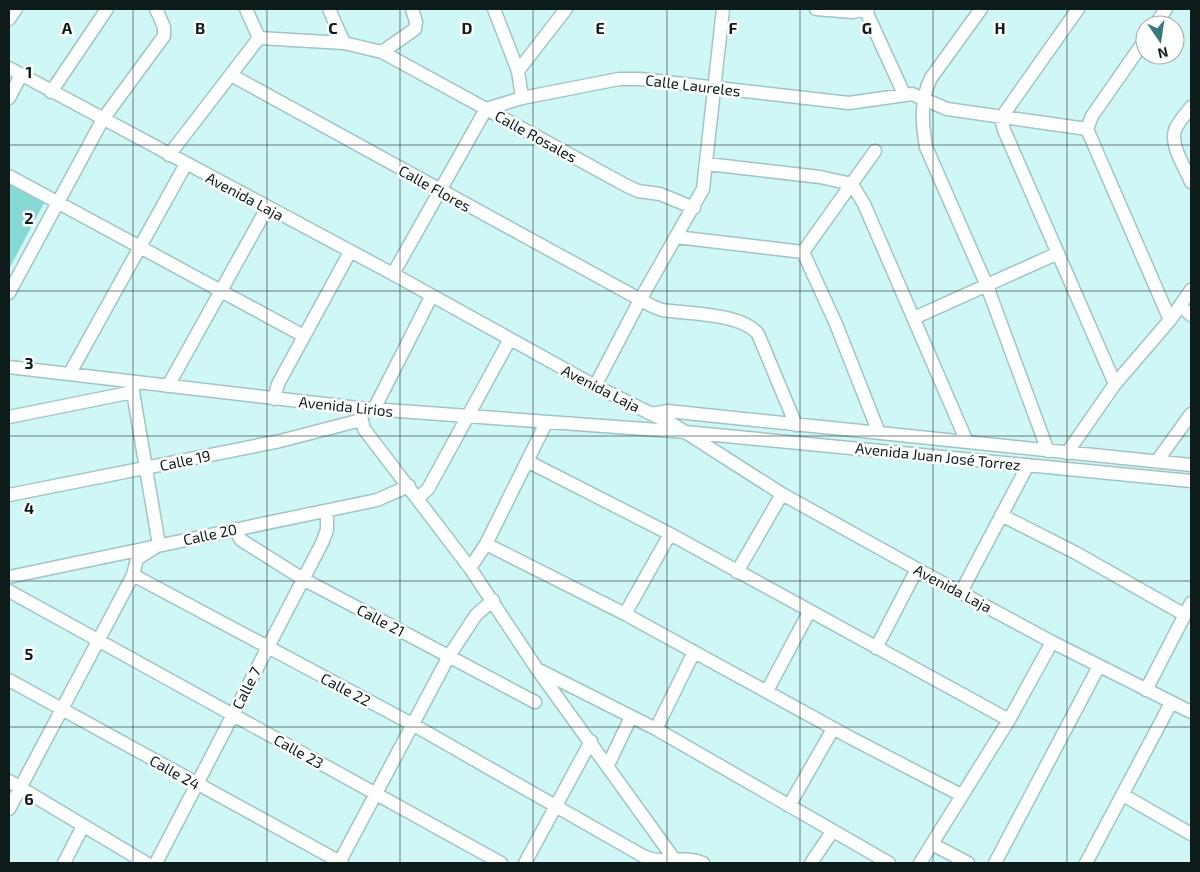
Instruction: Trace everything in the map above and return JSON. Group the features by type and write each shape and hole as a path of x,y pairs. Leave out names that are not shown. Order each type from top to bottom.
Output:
{"street":[{"path":"9,19 16,9"},
{"path":"51,92 107,9"},
{"path":"9,292 103,119 164,36 164,27 156,9"},
{"path":"169,155 259,38 246,9"},
{"path":"330,9 344,43"},
{"path":"382,52 415,29 416,22 412,9"},
{"path":"494,9 518,71 522,98"},
{"path":"518,71 566,9"},
{"path":"595,386 640,300 694,208 703,189 723,9"},
{"path":"816,9 866,9 904,94"},
{"path":"981,9 931,78 924,98 926,147 987,286 1048,451"},
{"path":"1078,9 1001,118 1004,130 1115,384"},
{"name":"Calle Rosales","path":"259,38 344,43 382,52 627,186 638,191 660,194 694,208"},
{"path":"1135,54 1092,116 1086,129 1170,320"},
{"name":"Avenida Laja","path":"9,68 392,274 595,386 685,432 782,494 917,569 1052,642 1191,712"},
{"name":"Calle Flores","path":"232,74 640,300 662,310 736,320 752,326 758,334 796,425"},
{"path":"9,98 21,75"},
{"name":"Calle Laureles","path":"486,109 522,98 619,79 640,79 849,103 881,100 904,94 912,94 947,109 1086,129"},
{"path":"1191,107 1175,128 1174,136 1176,148 1191,182"},
{"path":"392,274 486,109"},
{"path":"803,252 875,150"},
{"path":"70,373 186,164"},
{"path":"707,164 820,177 852,184 864,204 966,442"},
{"path":"9,176 57,204 304,336"},
{"path":"168,386 267,208"},
{"path":"676,237 803,252"},
{"path":"274,399 278,384 350,252"},
{"path":"803,252 836,324 879,433"},
{"path":"914,318 1058,253"},
{"path":"1067,453 1115,384 1170,320 1191,290"},
{"path":"374,410 431,297"},
{"path":"1180,306 1191,315"},
{"path":"418,498 428,489 510,339"},
{"name":"Avenida Lirios","path":"9,366 70,373 133,387 168,386 274,399 360,414 374,410 685,432"},
{"path":"9,417 133,387 159,545 137,559 133,575 9,809"},
{"path":"651,414 668,411 1191,465"},
{"path":"360,414 364,429 470,568 537,669 591,741 676,861"},
{"name":"Calle 19","path":"9,495 280,441 360,414"},
{"path":"1157,461 1191,414"},
{"path":"470,568 486,544 546,423"},
{"name":"Avenida Juan José Torrez","path":"685,432 1191,481"},
{"path":"527,461 670,534 809,612 1009,720"},
{"path":"960,592 1028,465"},
{"name":"Calle 20","path":"9,574 377,500 409,486"},
{"path":"737,572 782,494"},
{"name":"Calle 7","path":"156,863 327,530 327,511"},
{"path":"1001,515 1076,553 1185,615"},
{"name":"Calle 21","path":"235,529 241,540 303,579 535,702"},
{"path":"625,614 670,534"},
{"path":"486,544 625,614 833,729 961,795"},
{"path":"876,648 917,569"},
{"name":"Calle 22","path":"133,575 412,724 556,808 650,858 662,861 676,861 686,858 703,863"},
{"name":"Calle 23","path":"9,591 501,863"},
{"path":"340,863 449,656 476,615 493,600"},
{"path":"1146,690 1191,603"},
{"path":"767,691 809,612"},
{"path":"920,863 1009,720 1052,642"},
{"path":"656,729 694,652"},
{"path":"995,863 1099,666"},
{"path":"537,669 656,729 832,832 889,863"},
{"name":"Calle 24","path":"9,680 340,863"},
{"path":"1086,863 1171,703"},
{"path":"608,765 631,716"},
{"path":"789,806 833,729"},
{"path":"525,863 591,741"},
{"path":"9,781 146,863"},
{"path":"1123,795 1191,834"},
{"path":"64,863 83,826"},
{"path":"811,863 832,832"},
{"path":"932,844 968,863"}],"shaded area":[{"path":"9,183 44,203 9,269"}]}
